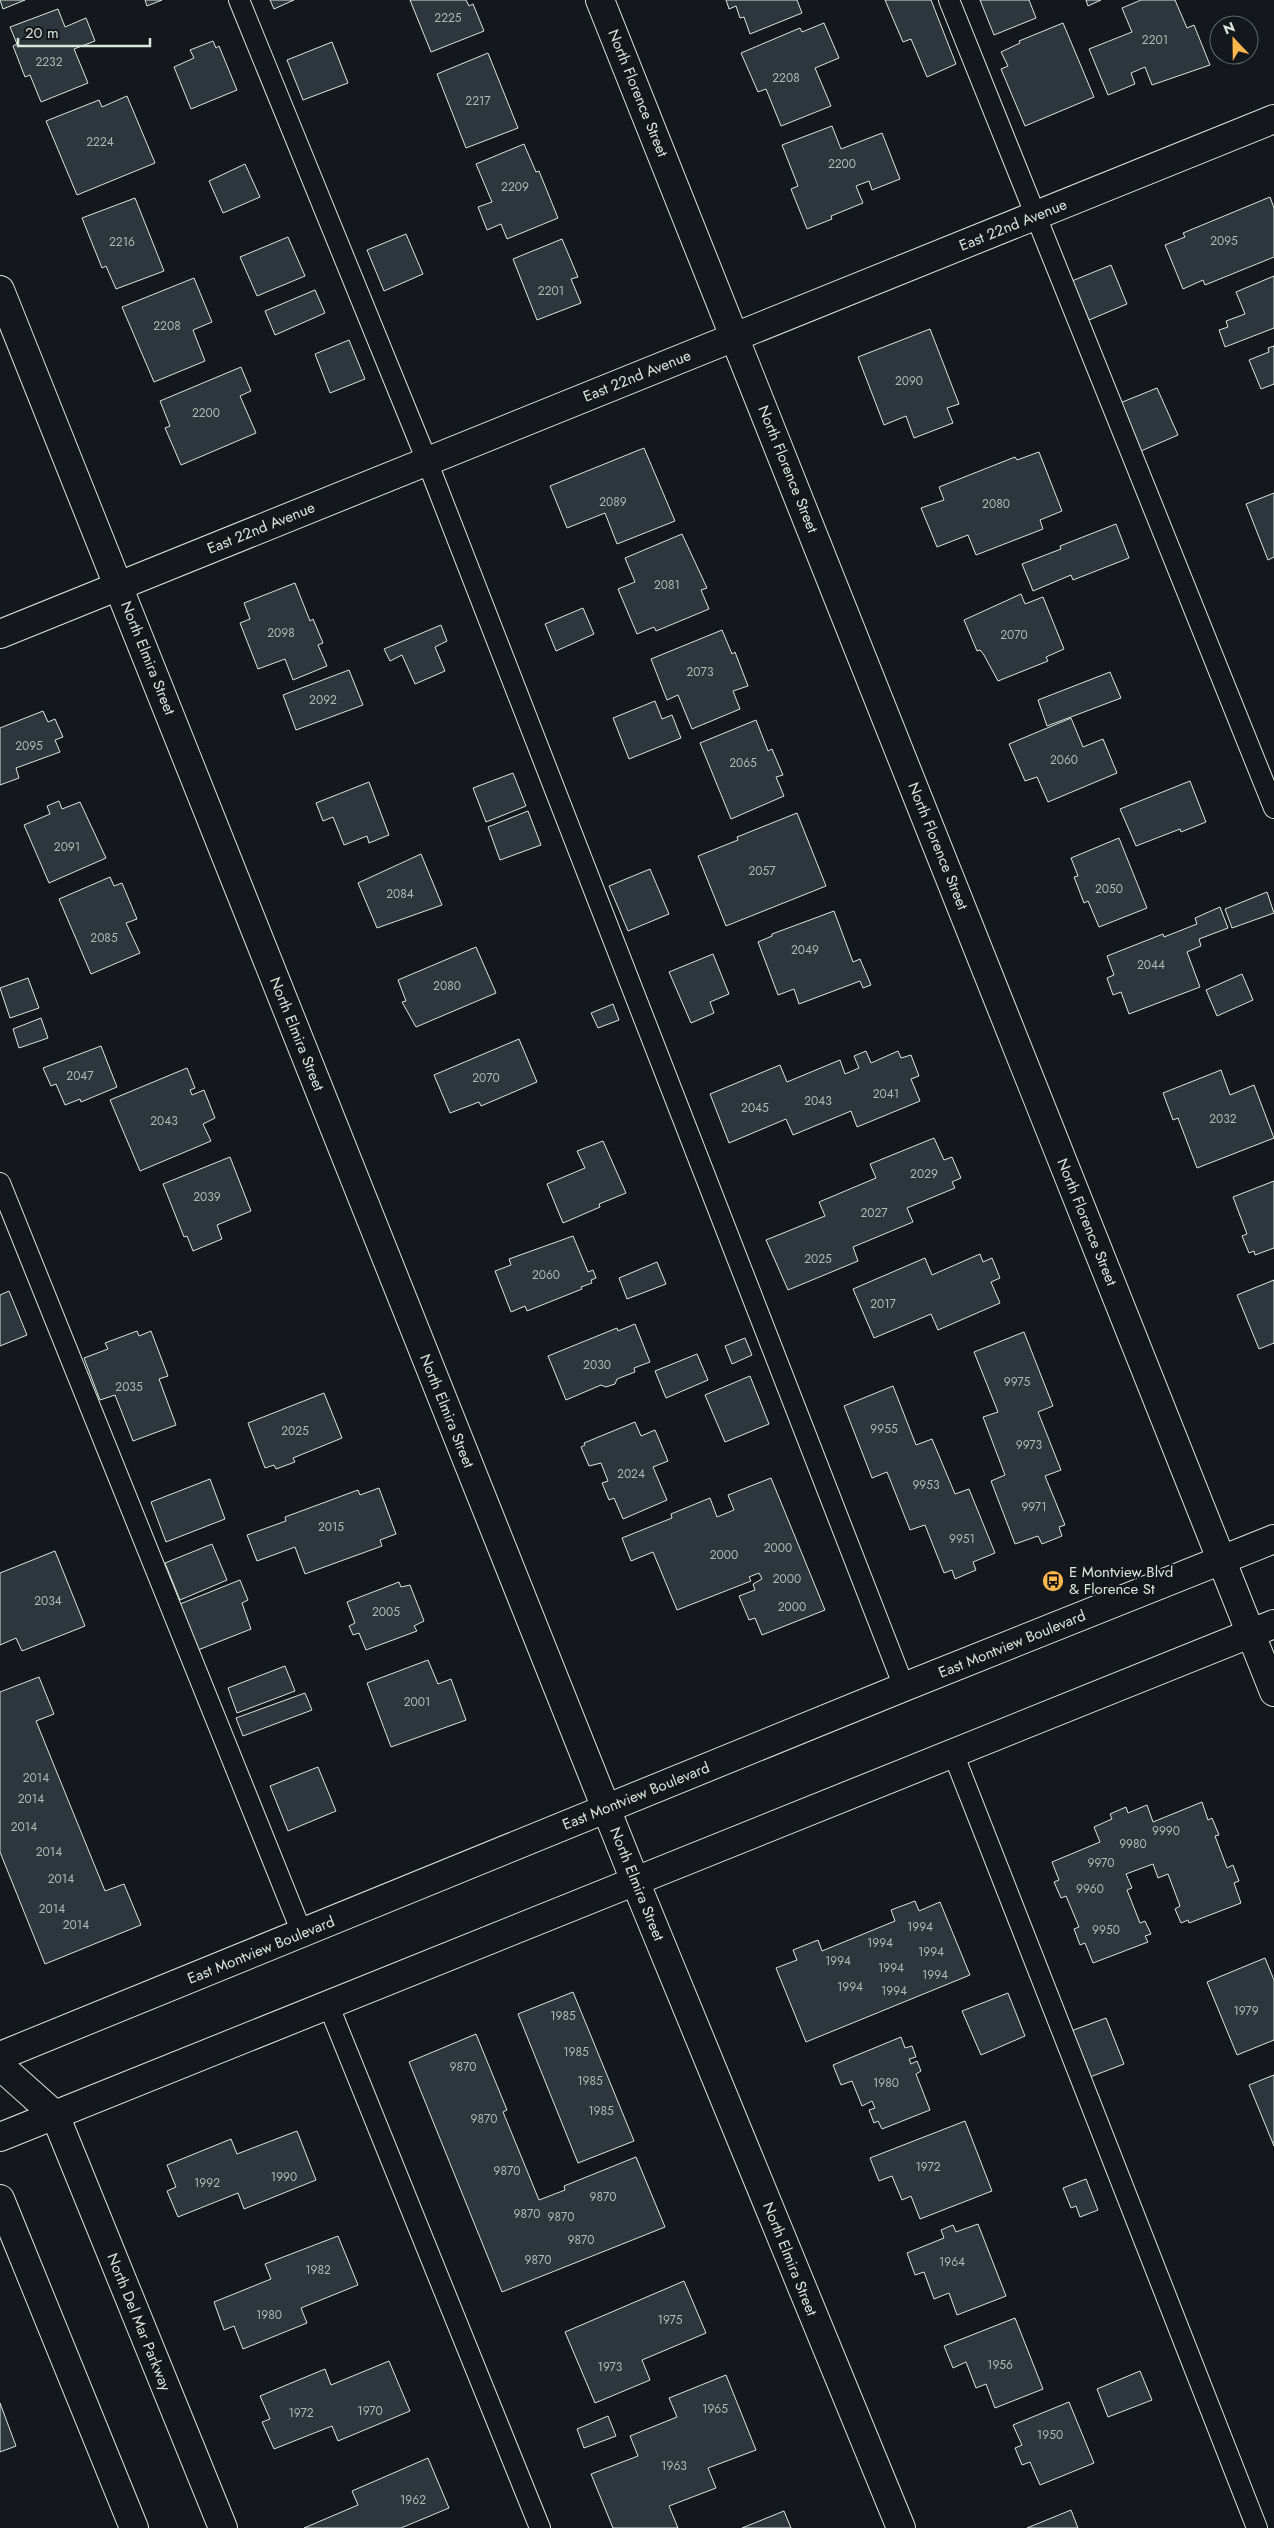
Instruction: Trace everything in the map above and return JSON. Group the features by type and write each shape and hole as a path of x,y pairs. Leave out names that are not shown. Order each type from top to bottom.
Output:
{"street":[{"name":"North Florence Street","path":"600,0 1221,1561 1262,1629 1274,1692"},
{"name":"East 22nd Avenue","path":"0,634 1274,119"},
{"name":"North Elmira Street","path":"0,290 635,1881 901,2528"},
{"name":"East Montview Boulevard","path":"0,2056 904,1686 1274,1539"},
{"path":"0,2137 1262,1629"},
{"path":"0,2066 54,2115"},
{"name":"North Del Mar Parkway","path":"54,2115 223,2528"},
{"path":"0,2199 134,2528"}],"lane":[{"path":"239,0 427,461 904,1686"},
{"path":"949,0 1274,808"},
{"path":"0,1183 302,1933"},
{"path":"953,1753 1257,2528"},
{"path":"328,2004 540,2528"}],"building":[{"path":"0,0 25,0 3,9"},
{"path":"145,0 162,0 147,6"},
{"path":"270,0 294,0 274,9"},
{"path":"410,0 466,0 469,6 473,4 484,31 431,52"},
{"path":"726,0 797,0 802,13 750,34 744,17 740,18 736,6 729,9"},
{"path":"885,0 931,0 956,64 927,77 911,39 903,42"},
{"path":"980,0 1029,0 1036,18 994,35"},
{"path":"1086,0 1101,0 1088,6"},
{"path":"1141,0 1175,0 1187,28 1194,25 1210,65 1152,85 1145,67 1131,73 1135,84 1108,95 1089,49 1132,32 1122,8"},
{"path":"58,9 65,27 86,18 95,41 74,49 88,83 41,102 30,75 25,77 13,46 17,44 10,27"},
{"path":"824,23 839,58 815,68 831,106 781,126 766,89 758,92 741,53 800,28 802,32"},
{"path":"1063,23 1094,97 1025,126 1001,69 1008,66 1001,52 1020,43 1019,41"},
{"path":"213,41 216,48 219,46 237,90 191,109 174,67 194,58 190,50"},
{"path":"332,42 348,83 303,100 287,60"},
{"path":"488,53 518,128 466,148 437,74"},
{"path":"127,96 155,163 77,195 46,121 99,100 102,107"},
{"path":"832,126 841,149 882,133 900,179 872,190 869,181 856,186 863,203 831,216 832,219 807,229 791,189 798,186 782,145"},
{"path":"524,144 536,172 539,171 558,218 507,239 501,224 487,230 478,207 492,202 476,164"},
{"path":"245,164 260,197 223,213 209,181"},
{"path":"1270,197 1274,208 1274,257 1205,285 1203,280 1183,289 1165,245 1185,237 1183,233"},
{"path":"135,198 164,271 116,289 106,266 102,268 82,218"},
{"path":"406,234 423,274 384,291 367,250"},
{"path":"288,237 305,276 257,296 240,257"},
{"path":"562,239 578,277 571,279 581,303 537,320 513,259"},
{"path":"1111,265 1127,304 1089,320 1072,281"},
{"path":"1274,276 1274,328 1225,347 1219,330 1228,327 1226,321 1245,314 1236,292"},
{"path":"194,278 212,322 193,330 205,361 154,382 122,307"},
{"path":"315,290 325,313 275,335 265,311"},
{"path":"930,329 959,404 947,408 953,423 914,438 906,416 884,425 858,357"},
{"path":"349,340 365,379 330,393 315,354"},
{"path":"1274,346 1274,384 1261,389 1249,360 1269,352 1268,348"},
{"path":"241,367 251,391 240,396 256,433 181,465 165,428 170,426 160,401"},
{"path":"1157,388 1178,435 1141,451 1120,403"},
{"path":"644,448 675,521 617,544 605,513 567,528 550,486"},
{"path":"1039,452 1062,511 1040,520 1043,529 976,555 968,535 937,547 921,508 944,500 939,487 1015,457 1017,460"},
{"path":"1274,493 1274,557 1268,560 1246,504"},
{"path":"1116,524 1129,558 1073,580 1071,575 1033,591 1022,564 1061,549 1060,546"},
{"path":"682,534 707,588 701,590 709,609 656,631 654,627 637,634 618,589 635,582 625,558"},
{"path":"295,583 310,621 313,619 323,643 318,645 327,666 293,680 285,659 258,669 240,623 250,619 244,603"},
{"path":"1021,594 1025,604 1043,597 1064,649 1046,657 1048,661 998,681 984,655 980,650 977,651 964,620"},
{"path":"583,608 594,634 556,651 545,624"},
{"path":"441,625 447,641 435,647 445,671 415,684 402,655 390,661 384,649"},
{"path":"722,630 732,654 735,652 748,686 733,691 740,709 692,729 678,695 667,700 651,659"},
{"path":"349,670 363,705 296,730 283,695"},
{"path":"1110,672 1121,698 1047,726 1038,700"},
{"path":"655,701 662,719 672,715 681,738 629,759 613,718"},
{"path":"43,711 48,722 55,719 63,737 55,740 60,752 16,768 19,778 0,785 0,728"},
{"path":"1071,718 1083,747 1103,739 1117,773 1048,802 1037,777 1025,781 1009,744"},
{"path":"756,720 768,751 772,749 783,775 776,777 784,796 731,819 700,743"},
{"path":"513,773 526,806 486,822 473,788"},
{"path":"1190,781 1206,822 1181,832 1180,829 1136,846 1120,809"},
{"path":"369,782 389,835 369,843 367,836 344,845 333,817 323,821 316,803"},
{"path":"59,801 62,809 80,802 106,858 49,883 24,825 50,814 47,806"},
{"path":"528,811 541,845 500,860 488,827"},
{"path":"797,813 826,886 726,926 698,856 738,840 737,837"},
{"path":"1119,838 1147,908 1099,927 1088,901 1084,903 1074,877 1078,876 1071,858"},
{"path":"421,854 442,905 377,928 358,883"},
{"path":"650,869 669,914 628,931 609,886"},
{"path":"110,877 114,886 122,883 137,919 126,923 140,953 91,974 59,899"},
{"path":"1267,892 1274,913 1232,928 1225,909"},
{"path":"1220,907 1228,928 1199,939 1201,946 1187,952 1200,987 1129,1014 1121,992 1113,995 1107,978 1114,975 1107,956 1163,934 1164,937 1197,924 1195,918"},
{"path":"834,911 853,962 860,959 871,985 863,988 860,981 799,1004 794,989 778,995 758,942 772,936 772,934"},
{"path":"476,947 496,993 416,1027 402,1002 406,1001 398,980"},
{"path":"713,954 729,994 710,1002 714,1013 691,1023 669,972"},
{"path":"1242,974 1253,1000 1217,1016 1206,990"},
{"path":"28,978 39,1008 10,1018 0,988"},
{"path":"613,1004 619,1020 598,1028 591,1013"},
{"path":"41,1018 48,1038 19,1048 13,1029"},
{"path":"519,1039 537,1082 481,1106 479,1102 450,1113 434,1075"},
{"path":"101,1046 117,1087 81,1102 80,1099 65,1105 56,1084 51,1086 43,1068"},
{"path":"866,1051 871,1063 898,1051 901,1058 911,1055 919,1076 911,1079 920,1101 857,1127 851,1111 793,1135 786,1119 729,1143 710,1094 780,1065 787,1082 840,1060 845,1074 859,1068 854,1056"},
{"path":"187,1068 195,1088 190,1090 192,1095 204,1090 215,1118 203,1124 211,1141 140,1171 110,1100"},
{"path":"1221,1070 1230,1095 1254,1085 1274,1138 1197,1168 1178,1118 1173,1120 1163,1093"},
{"path":"934,1138 944,1160 952,1157 961,1178 952,1182 955,1188 907,1208 913,1222 853,1247 858,1261 788,1290 766,1240 825,1216 819,1202 876,1178 870,1164"},
{"path":"603,1141 626,1193 599,1204 600,1207 563,1223 547,1184 585,1168 577,1151"},
{"path":"230,1157 251,1211 217,1225 222,1239 193,1251 187,1236 184,1237 163,1184"},
{"path":"1274,1181 1274,1248 1255,1255 1254,1251 1249,1253 1242,1236 1247,1234 1233,1197"},
{"path":"573,1236 588,1272 593,1270 596,1278 591,1280 592,1283 581,1287 582,1289 527,1311 525,1306 511,1312 495,1271 511,1265 509,1259"},
{"path":"980,1254 983,1262 992,1258 1000,1278 991,1282 1000,1303 938,1330 931,1314 874,1338 853,1289 925,1258 932,1275"},
{"path":"657,1262 666,1284 627,1299 619,1278"},
{"path":"1274,1280 1274,1343 1259,1349 1237,1295"},
{"path":"9,1291 27,1335 0,1346 0,1295"},
{"path":"635,1324 650,1362 634,1368 635,1372 617,1379 615,1384 606,1387 601,1385 566,1400 548,1356 617,1328 618,1331"},
{"path":"137,1331 139,1336 151,1331 168,1376 159,1379 176,1425 133,1441 115,1395 100,1400 84,1358 108,1349 105,1343"},
{"path":"1024,1332 1053,1406 1038,1412 1061,1470 1045,1476 1065,1525 1059,1527 1062,1536 1042,1544 1038,1536 1015,1544 991,1481 1005,1475 983,1417 998,1412 974,1352"},
{"path":"745,1338 752,1355 732,1364 725,1346"},
{"path":"697,1354 708,1380 666,1398 655,1371"},
{"path":"750,1376 769,1424 725,1442 705,1395"},
{"path":"893,1386 916,1445 932,1439 955,1494 969,1489 995,1553 973,1562 976,1570 955,1579 952,1570 944,1573 925,1525 910,1530 887,1472 872,1478 844,1406"},
{"path":"324,1393 342,1438 293,1458 295,1462 276,1469 274,1465 265,1468 248,1423"},
{"path":"635,1422 641,1436 655,1430 668,1461 653,1467 667,1500 623,1519 614,1498 609,1500 602,1483 608,1481 601,1463 589,1466 581,1447 585,1445 584,1443"},
{"path":"771,1478 825,1610 762,1635 755,1618 749,1620 739,1596 755,1590 753,1584 762,1579 759,1573 749,1577 751,1581 677,1610 653,1552 631,1561 622,1538 672,1518 671,1514 710,1498 717,1517 734,1510 728,1495"},
{"path":"210,1479 225,1519 166,1542 151,1502"},
{"path":"379,1488 396,1534 380,1540 382,1546 305,1574 295,1547 257,1561 247,1535 286,1521 285,1517 358,1490 360,1495"},
{"path":"212,1544 227,1580 180,1600 165,1563"},
{"path":"55,1551 85,1626 22,1651 16,1638 0,1645 0,1573"},
{"path":"240,1580 248,1600 242,1603 251,1629 198,1650 180,1604"},
{"path":"399,1582 401,1587 410,1585 424,1621 414,1626 417,1631 366,1650 359,1633 353,1635 349,1626 355,1623 347,1602"},
{"path":"428,1660 438,1684 451,1679 466,1720 391,1747 367,1683"},
{"path":"285,1666 295,1691 237,1713 228,1688"},
{"path":"39,1677 54,1714 36,1721 105,1891 124,1884 141,1925 45,1964 0,1852 0,1692"},
{"path":"305,1693 312,1710 243,1736 236,1718"},
{"path":"318,1767 336,1811 288,1831 270,1786"},
{"path":"1202,1802 1208,1820 1212,1818 1219,1835 1215,1836 1227,1868 1233,1865 1239,1881 1234,1883 1241,1903 1189,1923 1188,1920 1181,1923 1175,1909 1180,1906 1168,1874 1158,1878 1153,1864 1126,1874 1132,1888 1127,1890 1140,1923 1145,1921 1151,1934 1145,1936 1148,1942 1093,1963 1085,1943 1080,1945 1074,1929 1079,1927 1066,1896 1061,1898 1054,1882 1059,1880 1052,1862 1100,1842 1094,1827 1112,1819 1110,1814 1126,1807 1128,1813 1147,1805 1153,1822"},
{"path":"915,1901 919,1911 940,1902 970,1975 806,2042 776,1968 797,1960 793,1950 818,1940 822,1951 895,1921 891,1910"},
{"path":"1265,1958 1274,1980 1274,2040 1237,2055 1207,1982"},
{"path":"573,1992 634,2141 578,2163 518,2014"},
{"path":"1008,1993 1025,2036 981,2055 962,2011"},
{"path":"1106,2018 1124,2064 1090,2077 1071,2031"},
{"path":"476,2034 507,2110 503,2112 539,2200 565,2190 564,2186 636,2157 665,2227 502,2292 409,2062"},
{"path":"901,2037 905,2048 912,2046 916,2057 909,2059 911,2064 917,2061 921,2071 916,2074 930,2110 882,2129 878,2121 874,2123 869,2110 875,2108 872,2101 862,2106 852,2081 841,2085 833,2065"},
{"path":"1274,2075 1274,2146 1249,2085"},
{"path":"965,2121 992,2191 920,2219 911,2196 902,2200 892,2176 879,2181 870,2158"},
{"path":"297,2131 316,2180 244,2209 238,2193 178,2217 167,2191 176,2187 167,2165 231,2139 237,2154"},
{"path":"1086,2179 1098,2210 1080,2217 1076,2206 1071,2208 1063,2188"},
{"path":"978,2224 1006,2296 957,2315 949,2293 934,2299 924,2272 915,2275 907,2253 944,2238 941,2230 953,2225 956,2232"},
{"path":"338,2236 358,2285 301,2308 307,2323 243,2349 234,2326 224,2330 214,2302 271,2279 265,2264"},
{"path":"684,2281 706,2333 642,2360 650,2380 595,2403 565,2332"},
{"path":"1015,2318 1043,2389 995,2408 986,2384 976,2388 966,2362 953,2368 944,2346"},
{"path":"389,2361 410,2411 338,2441 332,2426 274,2449 262,2422 270,2419 260,2396 325,2369 331,2385"},
{"path":"1140,2371 1152,2400 1108,2417 1097,2389"},
{"path":"726,2375 756,2450 708,2468 716,2488 669,2506 678,2528 613,2528 591,2474 638,2456 630,2436 677,2417 669,2398"},
{"path":"1069,2402 1094,2463 1040,2485 1030,2462 1022,2465 1015,2448 1022,2445 1013,2425"},
{"path":"0,2403 16,2446 0,2452"},
{"path":"608,2416 616,2436 584,2448 577,2429"},
{"path":"428,2458 449,2508 401,2528 304,2528 358,2505 352,2491"},
{"path":"1071,2510 1078,2528 1027,2528"},
{"path":"784,2511 791,2528 742,2528"}],"place":[{"name":"E Montview Blvd & Florence St","path":"1053,1581"}]}
